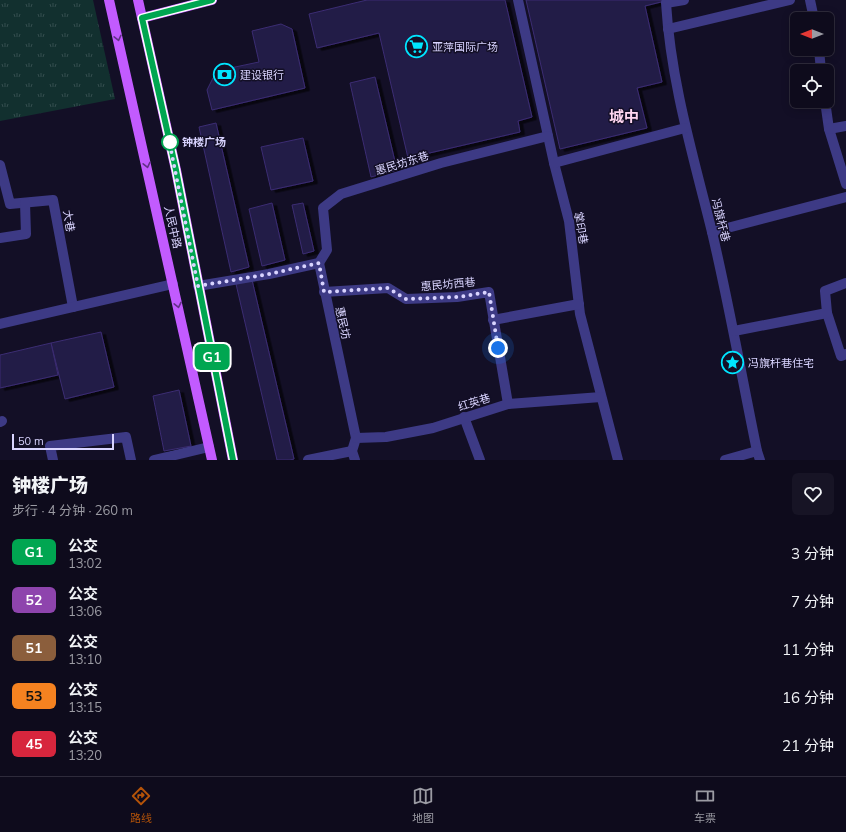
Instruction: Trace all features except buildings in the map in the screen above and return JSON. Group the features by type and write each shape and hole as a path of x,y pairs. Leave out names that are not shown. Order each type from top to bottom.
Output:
{"main road":[{"name":"人民中路","path":"109,0 212,460"},
{"name":"人民中路","path":"138,0 176,170 233,460"},
{"path":"142,18 212,0"}],"lane":[{"name":"掌印巷","path":"518,0 554,163 569,221 580,304 601,397 618,460"},
{"name":"冯旗杆巷","path":"684,0 666,3 668,28 684,128 712,232 734,331 758,456"},
{"path":"668,28 790,0"},
{"path":"810,0 813,12"},
{"path":"826,108 829,129 845,180"},
{"path":"829,129 846,126"},
{"path":"554,163 684,128"},
{"name":"惠民坊东巷","path":"319,263 327,250 323,208 341,194 441,163 548,136"},
{"name":"大巷","path":"0,165 10,204 53,200 73,307"},
{"path":"712,232 846,197"},
{"path":"0,238 26,234 25,203"},
{"path":"198,286 269,274 319,263"},
{"name":"惠民坊","path":"319,263 356,438"},
{"path":"846,283 825,290 827,313 841,356 846,354"},
{"path":"0,324 173,284"},
{"name":"惠民坊西巷","path":"324,292 388,288 406,299 458,297 489,292 508,404"},
{"path":"493,320 580,304"},
{"path":"734,331 827,313"},
{"name":"红英巷","path":"356,438 386,437 433,428 508,404 601,397"},
{"path":"464,417 480,460"},
{"path":"53,460 50,446 126,436 131,460"},
{"path":"308,460 354,455 356,438"},
{"path":"154,460 209,447"},
{"path":"725,460 758,456"}],"green space":[{"path":"0,0 93,0 115,99 0,121"}],"bus line":[{"name":"G1","path":"212,0 142,18 176,170 233,460"}],"place":[{"name":"亚萍国际广场","path":"416,47"},
{"name":"建设银行","path":"225,75"},
{"name":"钟楼广场","path":"170,142"},
{"name":"冯旗杆巷住宅","path":"733,363"}],"district":[{"name":"城中","path":"624,117"}],"route":[{"path":"170,142 169,140 198,286 269,274 319,263 324,292 388,288 406,299 458,297 489,292 498,348"}]}
